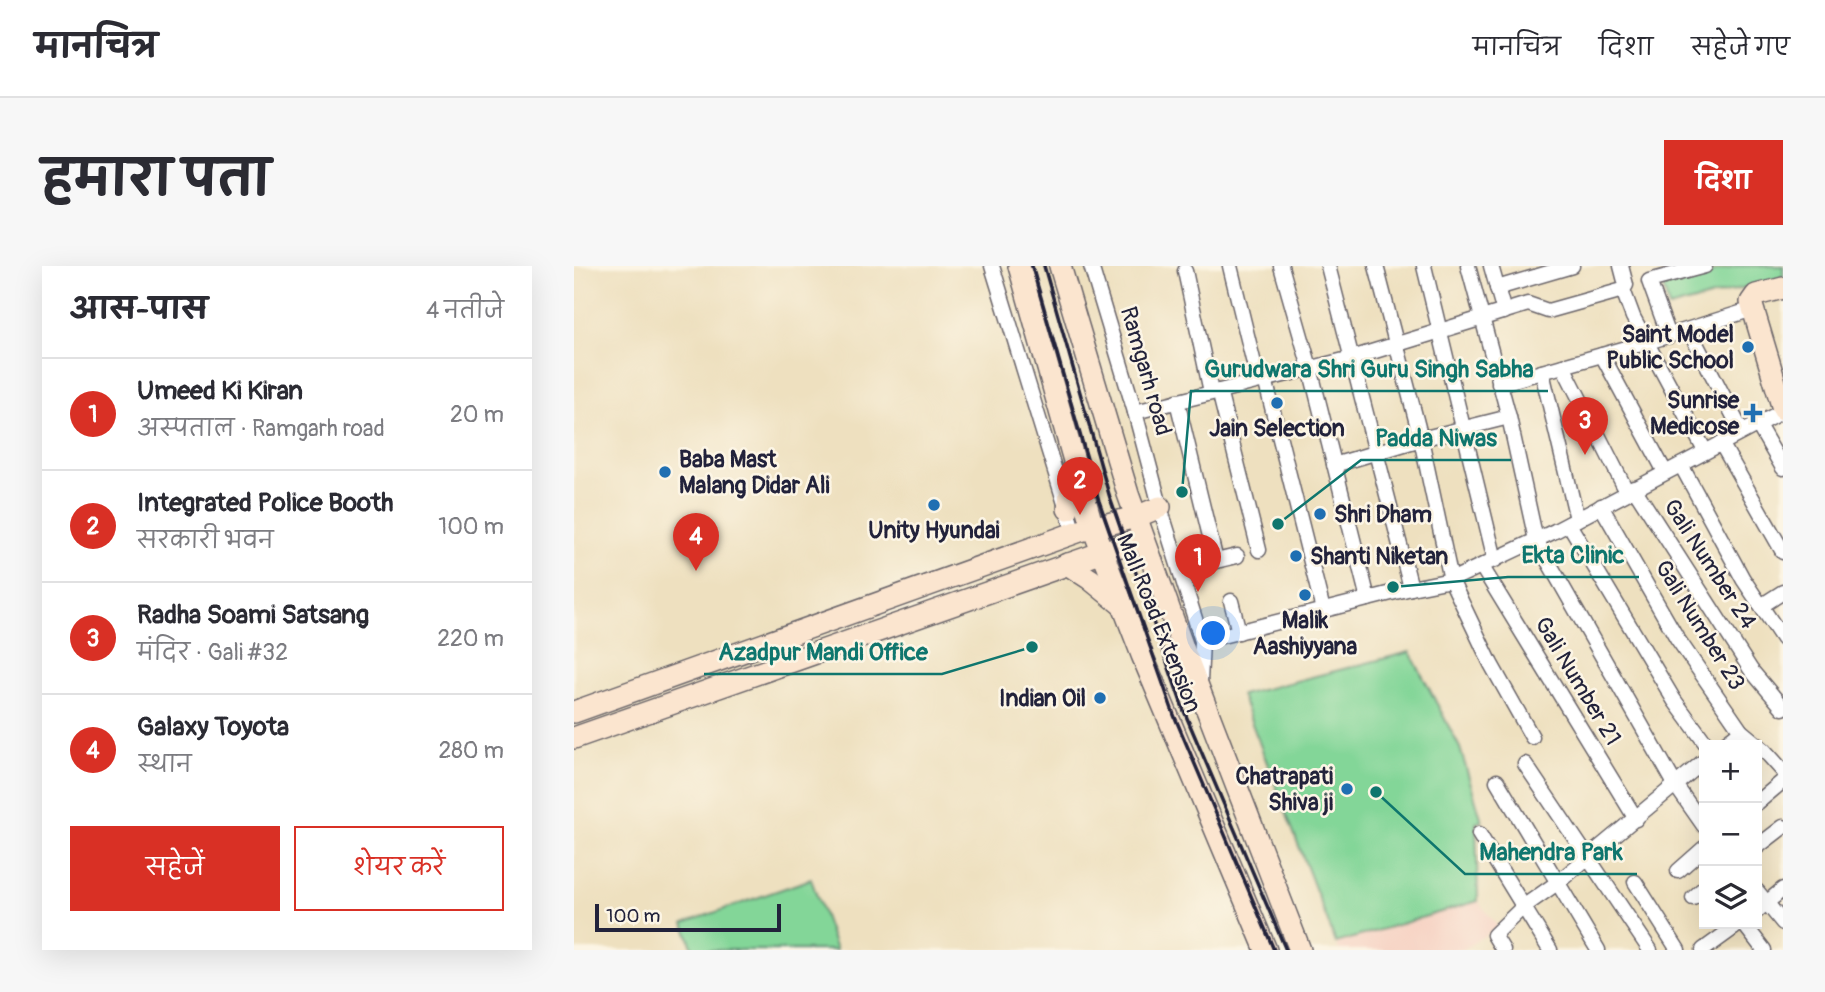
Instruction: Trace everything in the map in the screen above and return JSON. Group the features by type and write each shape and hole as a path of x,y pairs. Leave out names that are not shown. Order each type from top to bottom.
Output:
{"main road":[{"name":"Mall Road Extension","path":"1019,266 1074,460 1084,531 1102,552 1142,655 1266,950"},
{"path":"1060,266 1143,538 1300,950"},
{"path":"1753,304 1783,288"},
{"path":"1753,304 1783,300"},
{"path":"1753,304 1776,363 1782,404"},
{"path":"1068,509 1074,460"},
{"path":"574,712 1084,531 1136,517 1160,507"},
{"path":"574,738 1143,538"},
{"path":"1067,564 1126,609"}],"street":[{"path":"992,266 1068,509 1084,531"},
{"name":"Ramgarh road","path":"1091,266 1135,412 1160,507 1202,641 1200,691"},
{"path":"1230,266 1323,610"},
{"path":"1281,266 1310,368 1368,599"},
{"path":"1328,266 1411,588"},
{"path":"1376,266 1421,439 1451,580 1491,664 1532,737"},
{"name":"Gali Number 21","path":"1424,266 1465,430 1488,563 1636,819"},
{"path":"1468,266 1509,417 1536,540 1676,786 1699,809"},
{"path":"1491,266 1504,312"},
{"path":"1497,288 1572,266"},
{"path":"1135,412 1352,358 1528,304 1548,311 1623,290 1626,285 1621,266"},
{"path":"1669,336 1648,281 1705,266"},
{"path":"1185,271 1259,550"},
{"path":"1623,290 1633,317 1704,451"},
{"path":"1499,384 1689,330 1753,304"},
{"path":"1689,330 1742,432"},
{"path":"1602,355 1665,472"},
{"name":"Gali Number 24","path":"1563,366 1631,490 1751,670 1779,702"},
{"path":"1542,372 1573,521 1674,700 1703,740"},
{"path":"1030,394 1055,387"},
{"path":"1177,401 1216,561 1237,556"},
{"path":"1202,641 1451,580 1536,540 1758,425 1782,404"},
{"path":"1334,465 1509,417"},
{"path":"1758,425 1783,468"},
{"path":"1721,443 1783,552"},
{"path":"1681,465 1743,579 1783,639"},
{"name":"Gali Number 23","path":"1601,506 1676,638 1749,740"},
{"path":"1761,606 1783,592"},
{"path":"1231,601 1239,632"},
{"path":"1729,740 1741,731"},
{"name":"Gali Number 23","path":"1762,755 1783,771"},
{"path":"1525,764 1650,950"},
{"path":"1503,950 1494,935 1523,907 1558,883 1699,765"},
{"path":"1497,781 1598,950"},
{"path":"1762,799 1783,781"},
{"path":"1762,843 1783,827"},
{"path":"1479,834 1550,950"},
{"path":"1678,871 1699,852"},
{"path":"1635,882 1678,950"},
{"path":"1783,889 1762,907 1783,923"},
{"path":"1703,950 1734,929"},
{"path":"1746,929 1764,950"}],"shaded area":[{"path":"1478,901 1498,927 1462,950 1339,950 1336,943"}],"green space":[{"path":"1735,266 1783,266 1783,277 1669,308 1663,286"},
{"path":"1410,652 1460,748 1482,821 1476,823 1478,901 1336,943 1241,695"},
{"path":"811,879 836,950 693,950 684,923"}],"railway":[{"path":"1032,266 1099,501 1174,715 1274,950"},
{"path":"1044,266 1110,498 1184,711 1286,950"}],"place":[{"name":"Saint Model Public School","path":"1748,347"},
{"name":"Jain Selection","path":"1277,403"},
{"name":"Sunrise Medicose","path":"1753,413"},
{"name":"Radha Soami Satsang","path":"1585,455"},
{"name":"Baba Mast Malang Didar Ali","path":"665,472"},
{"name":"Gurudwara Shri Guru Singh Sabha","path":"1182,492"},
{"name":"Unity Hyundai","path":"934,505"},
{"name":"Shri Dham","path":"1320,514"},
{"name":"Integrated Police Booth","path":"1080,515"},
{"name":"Padda Niwas","path":"1278,524"},
{"name":"Shanti Niketan","path":"1296,556"},
{"name":"Galaxy Toyota","path":"696,571"},
{"name":"Ekta Clinic","path":"1393,587"},
{"name":"Umeed Ki Kiran","path":"1198,592"},
{"name":"Malik Aashiyyana","path":"1305,595"},
{"name":"Azadpur Mandi Office","path":"1032,647"},
{"name":"Indian Oil","path":"1100,698"},
{"name":"Chatrapati Shiva ji","path":"1347,789"},
{"name":"Mahendra Park","path":"1376,792"}]}
